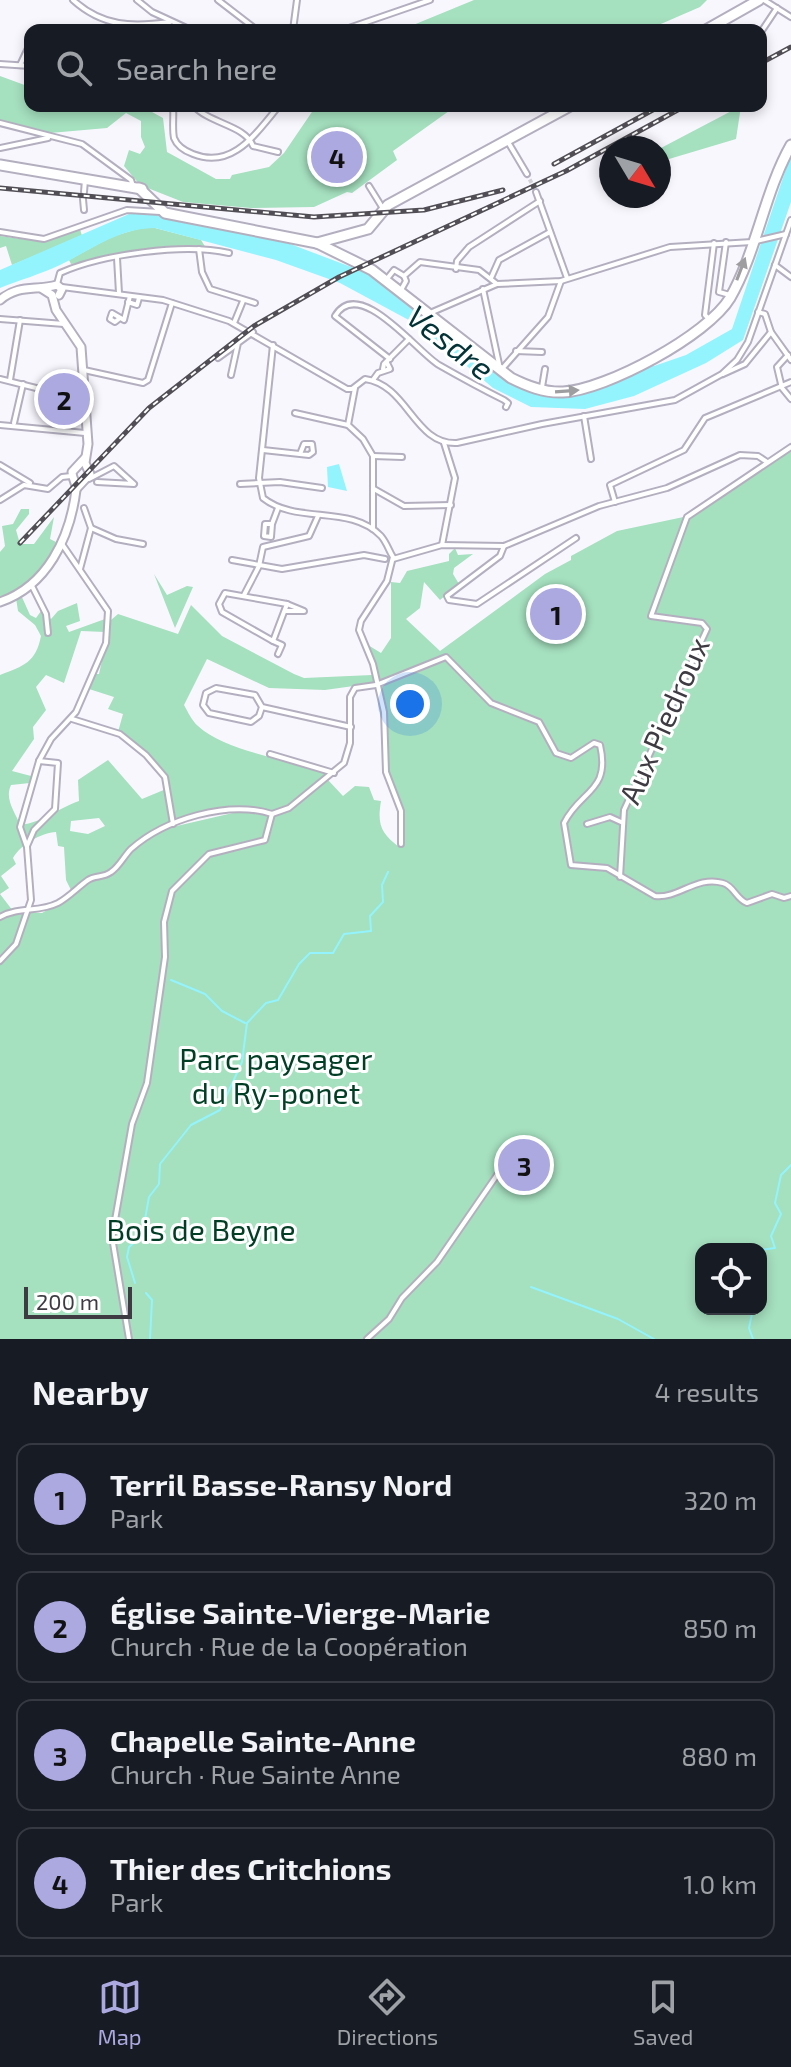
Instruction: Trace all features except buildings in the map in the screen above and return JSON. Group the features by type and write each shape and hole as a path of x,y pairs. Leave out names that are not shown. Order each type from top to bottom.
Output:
{"main road":[{"path":"717,24 762,0"},
{"path":"323,245 368,229 384,209 559,112"},
{"path":"0,165 136,187 155,196 166,212 323,245 401,290 501,371 527,386 562,392 595,386 689,336 710,321 731,295 791,145"},
{"path":"0,300 16,288 56,291 62,324 80,341 88,433 81,482 50,565 32,586 0,602"},
{"path":"81,482 85,467"}],"street":[{"path":"73,0 95,17 115,24 170,22"},
{"path":"137,0 175,24"},
{"path":"218,0 249,24"},
{"path":"294,24 297,0"},
{"path":"360,24 430,0"},
{"path":"762,0 791,17"},
{"path":"766,24 777,8"},
{"path":"150,24 152,12"},
{"path":"20,65 24,57"},
{"path":"0,64 24,65"},
{"path":"174,112 176,142 194,155 231,156 250,140 274,112"},
{"path":"201,112 244,133 257,149 278,152"},
{"path":"0,123 88,147 136,187"},
{"path":"0,148 50,138"},
{"path":"507,141 527,174"},
{"path":"84,192 85,178"},
{"path":"369,186 384,209"},
{"path":"536,192 567,278"},
{"path":"83,199 84,210"},
{"path":"456,269 457,261 469,247 540,201"},
{"path":"0,232 44,239 127,210 166,212"},
{"path":"722,374 742,353 791,220"},
{"path":"491,278 499,260 550,232"},
{"path":"430,313 497,284 561,281 670,247 755,241 786,235"},
{"path":"726,242 719,292 731,295"},
{"path":"710,321 705,315 714,243"},
{"path":"229,253 199,249 88,261 60,273 56,291 70,288 163,300 234,323 332,382 349,390 355,388"},
{"path":"199,249 202,272 210,289 255,303"},
{"path":"117,258 119,293"},
{"path":"404,276 420,262 479,270 497,284"},
{"path":"775,265 791,277"},
{"path":"386,280 394,270 404,276 406,281 401,290"},
{"path":"501,371 548,317 561,281"},
{"path":"483,289 501,371"},
{"path":"120,318 124,320 130,296"},
{"path":"128,302 137,305 139,297"},
{"path":"234,323 243,301"},
{"path":"84,370 143,383 148,380 172,303"},
{"path":"398,369 335,316 340,308 346,304 361,306 398,326 437,364 504,400 508,403 506,407"},
{"path":"758,312 765,314 771,332 790,357 777,365 782,388 791,399"},
{"path":"0,319 62,324"},
{"path":"10,381 20,320"},
{"path":"218,358 253,332"},
{"path":"348,425 355,388 361,380 373,380 401,398 427,433 444,443 675,400 745,364 771,332"},
{"path":"373,380 410,338"},
{"path":"231,375 238,343"},
{"path":"273,345 259,481 263,498 278,508 349,519 373,529 387,543 390,558 387,581 359,626 373,664 384,712 388,783 401,811 401,844"},
{"path":"516,351 542,352"},
{"path":"542,390 545,369"},
{"path":"0,379 48,391 85,390"},
{"path":"615,502 610,485 684,450 705,418 791,382"},
{"path":"14,423 23,384"},
{"path":"295,413 348,425 363,439 373,456 373,529"},
{"path":"584,416 591,459"},
{"path":"0,425 14,423 88,433"},
{"path":"442,545 455,478 444,443"},
{"path":"232,560 259,566 296,567 369,555 390,558 442,545 504,546 615,502 641,498 740,455 758,456 767,462 791,447"},
{"path":"263,450 300,454"},
{"path":"373,456 402,457"},
{"name":"Aux Piedroux","path":"620,877 622,822 684,673 707,629 702,623 655,619 650,615 687,517 767,462"},
{"path":"0,465 32,484 48,489 62,477 81,482 134,484 116,467 81,482"},
{"path":"85,467 100,472"},
{"path":"240,484 259,481 322,488"},
{"path":"0,500 18,487 32,484"},
{"path":"373,489 404,506 451,505"},
{"path":"80,569 91,528 84,508"},
{"path":"272,524 278,508"},
{"path":"244,595 259,566 263,547 309,536 318,516"},
{"path":"91,528 116,539 143,544"},
{"path":"504,546 500,556 447,596 449,600 477,604 576,538"},
{"path":"0,961 16,944 28,910 31,892 27,847 20,827 39,761 51,739 71,719 85,694 101,661 109,617 60,542"},
{"path":"32,586 46,614 48,633"},
{"path":"278,654 282,645 219,608 225,593 287,604 304,611 286,611"},
{"path":"273,641 287,604"},
{"path":"0,917 13,910 50,907 90,878 109,874 134,847 173,824 209,813 243,809 272,814 289,808 344,763 351,727 353,690 376,685 446,657 491,703 539,722 556,753 571,758 594,743 600,745 602,766 598,785 565,819 570,847 568,862 601,866 648,895 662,897 698,882 724,883 747,903 772,894 784,898 791,896"},
{"path":"262,707 259,716 251,722 209,713 203,705 206,693 216,688 255,695 262,707 351,727"},
{"path":"71,719 120,734 146,755 165,777 173,824"},
{"path":"270,754 334,773"},
{"path":"27,847 34,830 55,809 58,763 39,761"},
{"path":"129,1339 112,1237 132,1124 147,1083 161,990 164,922 174,888 209,854 265,840 269,836 272,814"},
{"path":"587,824 614,817 622,822"},
{"path":"367,1339 389,1319 402,1298 428,1273 497,1175 514,1160"}],"green space":[{"path":"474,0 707,0 700,7 661,24 416,24"},
{"path":"0,76 24,85 24,112 152,112 163,118 167,152 216,179 230,179 232,175 269,167 284,153 312,112 448,112 393,151 397,160 352,193 347,192 314,207 251,208 183,202 140,185 124,166 129,150 140,154 145,147 141,137 141,121 126,113 107,128 50,133 0,120"},
{"path":"730,112 740,112 736,139 671,158 671,143"},
{"path":"141,228 155,228 201,240 206,248 71,264 69,260 111,237"},
{"path":"80,229 82,236 12,265 6,246 0,248 0,236 44,242"},
{"name":"Parc paysager du Ry-ponet","path":"791,448 791,1339 0,1339 0,894 13,911 42,913 92,880 110,876 134,848 168,828 237,812 262,810 210,812 175,820 166,775 147,754 118,732 123,714 108,709 114,697 89,689 95,674 99,674 111,620 118,614 178,634 191,605 222,636 304,678 372,675 375,683 325,690 269,688 207,659 184,705 198,726 225,743 331,773 282,810 288,809 328,780 343,796 355,786 369,787 374,800 381,801 382,828 399,847 401,811 388,783 384,712 368,645 381,653 391,638 391,582 400,583 407,571 449,561 449,554 455,548 458,555 473,554 454,568 453,574 459,584 440,600 424,582 420,608 406,619 440,651 545,574 571,560 571,556 617,531 693,515"},
{"path":"21,509 29,509 29,514 16,530 20,544 34,544 54,517 50,539 56,542 46,562 34,576 0,599 0,552 5,546 2,526 13,524"},
{"path":"154,574 167,595 187,586 193,587 175,628"},
{"path":"21,595 30,615 36,618 41,611 51,619 58,611 77,603 80,621 66,626 69,632 105,619 105,632 81,631 64,683 46,675 36,687 46,710 33,727 34,739 12,771 31,776 30,783 11,785 9,791 20,825 37,821 79,801 78,780 108,760 142,799 166,789 171,823 130,847 109,871 88,877 71,890 66,880 64,847 58,846 56,832 38,837 21,848 13,858 16,864 1,876 9,888 0,894 0,675 28,662 36,652 41,636 35,625 18,611 16,598","holes":["99,818 105,826 88,834 70,831 71,821"]}],"water":[{"name":"Vesdre","path":"791,154 791,202 743,340 706,363 634,396 585,409 531,407 493,388 418,325 340,283 276,260 155,228 117,236 53,268 0,288 0,270 136,211 285,242 375,276 499,374 562,394 650,361 654,366 686,355 732,329"},
{"path":"339,464 347,491 328,487 327,467"}],"waterway":[{"path":"135,1283 127,1257 129,1247 142,1236 149,1197 159,1184 160,1164 191,1125 220,1110 242,1062 247,1023 266,1003 278,1000 299,964 310,953 333,953 344,934 371,931 370,916 383,902 382,885 388,872"},
{"path":"171,980 205,994 222,1011 245,1023"},
{"path":"767,1249 775,1248 771,1236 781,1214 775,1203 781,1175 791,1165"},
{"path":"531,1287 618,1319 654,1339"},
{"path":"146,1293 152,1300 150,1339"},
{"path":"752,1315 749,1328 753,1339"}],"tunnel":[{"path":"527,174 536,192"}],"railway":[{"path":"767,60 791,47"},
{"path":"554,164 649,112"},
{"path":"20,543 149,408 254,326 339,277 566,171 674,112"},
{"path":"0,188 314,217 424,210 503,190"}],"place":[{"name":"Thier des Critchions","path":"337,157"},
{"name":"Église Sainte-Vierge-Marie","path":"64,399"},
{"name":"Terril Basse-Ransy Nord","path":"556,614"},
{"name":"Chapelle Sainte-Anne","path":"524,1165"}],"park label":[{"name":"Bois de Beyne","path":"201,1231"}]}
